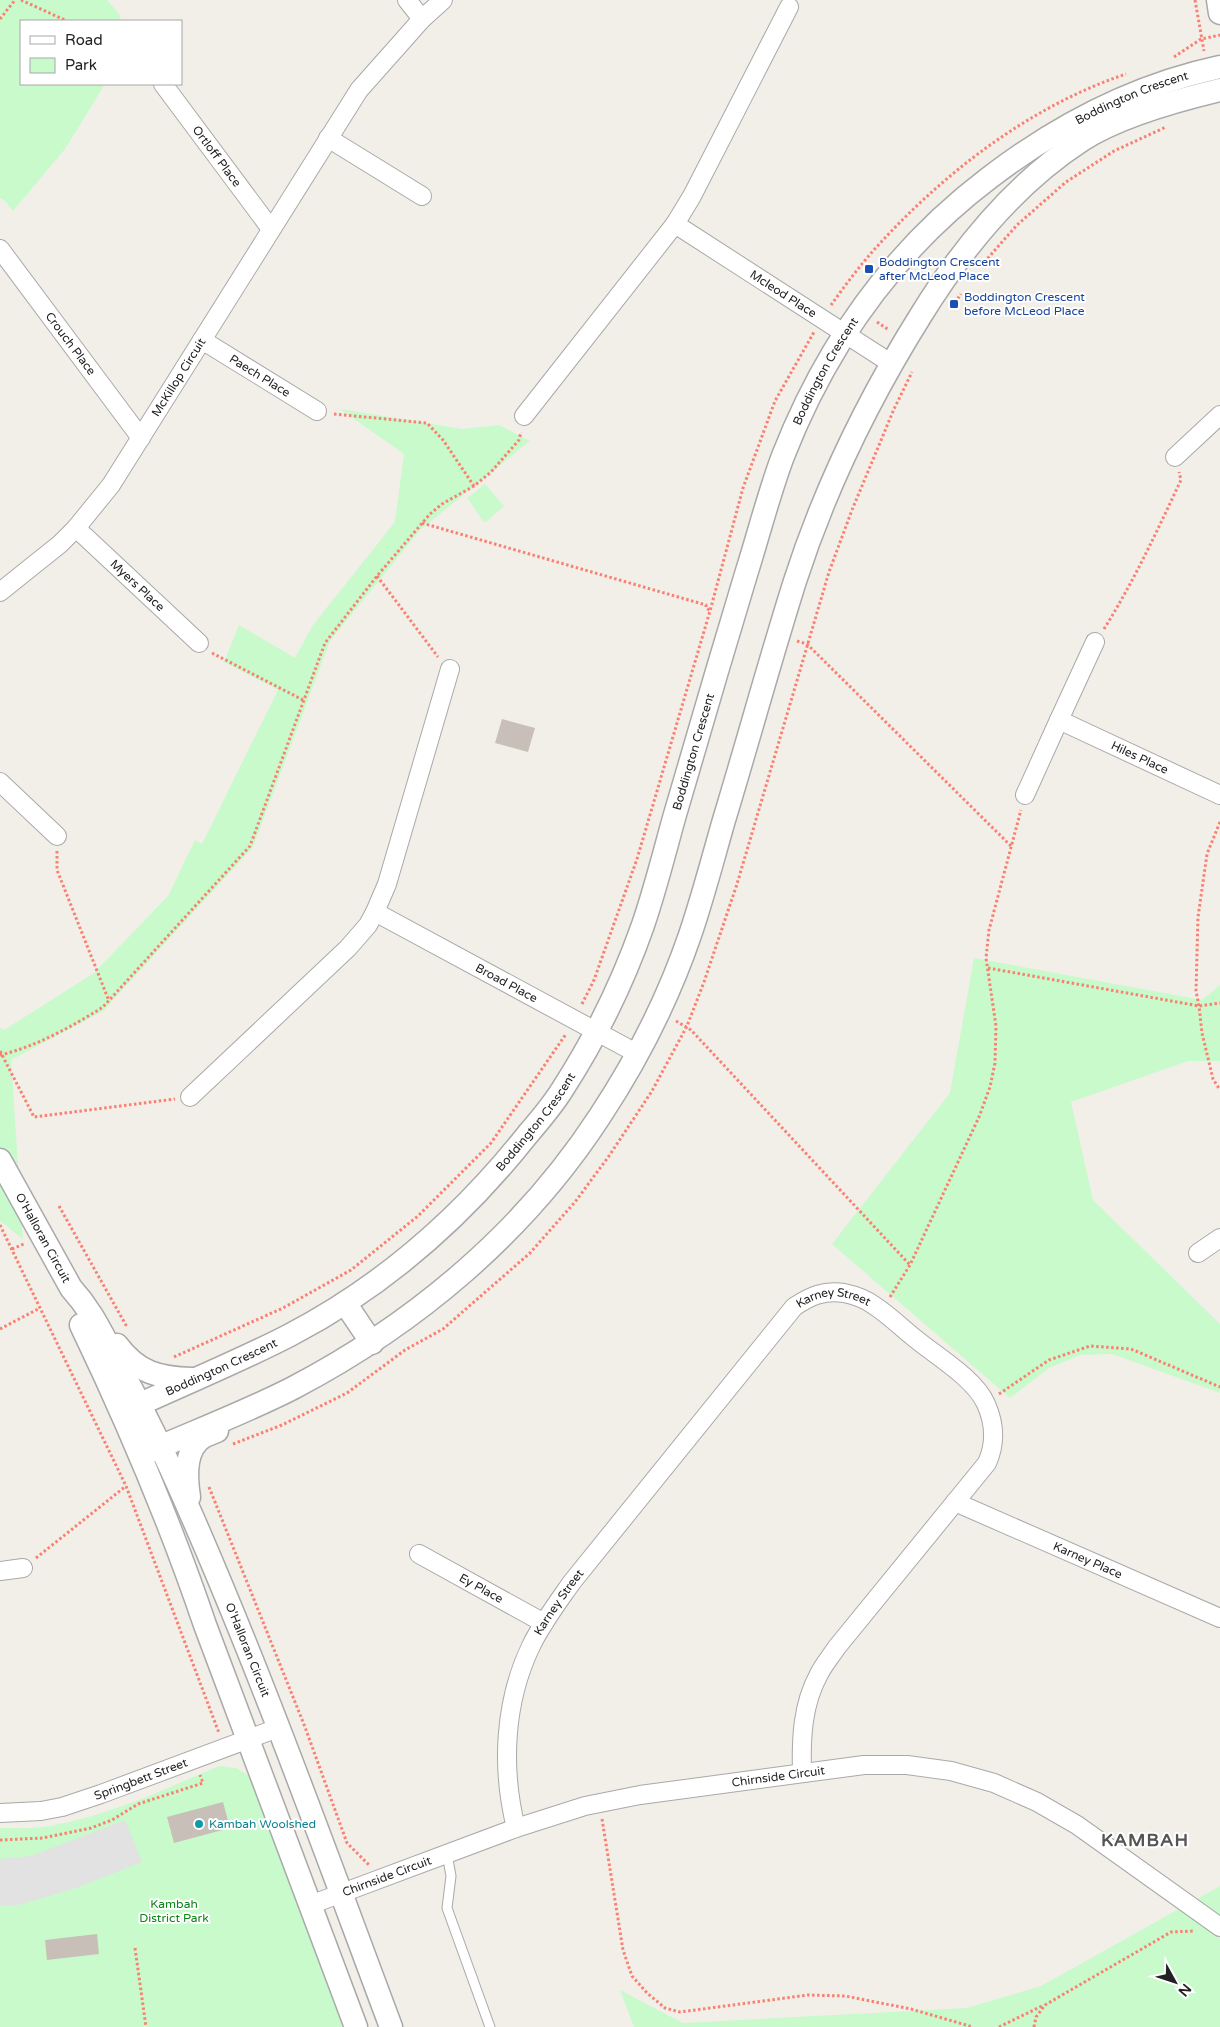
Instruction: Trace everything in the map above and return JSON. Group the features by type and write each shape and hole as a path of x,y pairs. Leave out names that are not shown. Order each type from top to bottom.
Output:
{"street":[{"path":"408,0 422,19"},
{"name":"McKillop Circuit","path":"0,592 60,544 76,528 111,485 359,90 422,19 443,0"},
{"path":"1218,0 1220,13"},
{"path":"524,416 676,224 790,7"},
{"name":"Boddington Crescent","path":"132,1408 293,1333 364,1290 421,1247 488,1182 561,1093 616,991 643,925 732,620 782,460 810,394 844,334 860,310 909,249 961,199 1018,156 1076,121 1130,96 1190,74 1220,67"},
{"name":"Ortloff Place","path":"164,85 271,229"},
{"name":"Boddington Crescent","path":"151,1451 291,1389 372,1343 391,1330 452,1283 489,1249 524,1214 571,1158 601,1115 638,1054 666,997 690,935 797,577 830,490 869,405 934,293 976,236 1016,192 1036,174 1084,138 1111,125 1165,105 1220,90"},
{"path":"328,138 422,196"},
{"name":"Mcleod Place","path":"676,224 892,364"},
{"name":"Crouch Place","path":"0,249 142,438"},
{"name":"Paech Place","path":"202,340 317,411"},
{"path":"1175,457 1220,415"},
{"name":"Myers Place","path":"76,528 198,643"},
{"path":"1024,795 1095,642"},
{"path":"190,1097 348,948 368,925 387,884 450,669"},
{"name":"Hiles Place","path":"1059,720 1220,795"},
{"path":"0,782 57,836"},
{"name":"Broad Place","path":"375,912 638,1054"},
{"name":"O'Halloran Circuit","path":"0,1160 71,1288 86,1305 151,1451 187,1572 356,2027"},
{"path":"1198,1253 1220,1238"},
{"name":"O'Halloran Circuit","path":"71,1288 72,1306 132,1408"},
{"name":"Karney Street","path":"516,1828 507,1773 509,1719 522,1669 544,1623 572,1582 794,1307 811,1296 821,1293 842,1293 853,1295 874,1305 971,1384 986,1402 993,1423 994,1444 987,1462 837,1647 819,1674 807,1703 801,1736 802,1773"},
{"path":"345,1303 372,1343"},
{"path":"86,1305 124,1354 138,1366 154,1374 171,1378 192,1379"},
{"path":"192,1515 186,1480 189,1458 195,1445 201,1438 224,1428 249,1408"},
{"name":"O'Halloran Circuit","path":"151,1451 192,1515 222,1584 390,2027"},
{"name":"Karney Place","path":"955,1502 1220,1618"},
{"name":"Ey Place","path":"418,1554 544,1623"},
{"path":"0,1571 23,1568"},
{"name":"Springbett Street","path":"0,1813 41,1811 62,1807 278,1728"},
{"name":"Chirnside Circuit","path":"310,1905 516,1828 585,1806 640,1795 864,1765 907,1765 951,1771 994,1783 1037,1802 1077,1825 1214,1923"}],"lane":[{"path":"447,1854 451,1876 447,1908 490,2027"}],"path":[{"path":"0,19 15,0"},
{"path":"21,0 66,20"},
{"path":"1195,0 1201,39 1220,35"},
{"path":"975,273 1017,225 1066,182 1114,151 1171,125"},
{"path":"949,311 965,289"},
{"path":"838,296 905,341"},
{"path":"225,1447 282,1425 347,1393 405,1350 444,1329 530,1253 575,1202 609,1156 652,1091 687,1026 737,884 829,572 894,408 914,368"},
{"path":"317,411 427,423 443,440 474,486"},
{"path":"190,1097 34,1117 1,1053 14,1052 78,1023 102,1007 250,846 324,643 422,523 442,504 474,486 491,472 519,440 524,416"},
{"path":"1095,642 1119,604 1181,480 1175,457"},
{"path":"169,1357 177,1356 283,1308 351,1270 418,1216 491,1143 558,1048 574,1019 594,980 637,859 710,611 706,608 706,605 422,523"},
{"path":"378,576 434,653 450,669"},
{"path":"198,643 215,654 303,700"},
{"path":"807,644 1011,846"},
{"path":"881,1311 910,1265 979,1117 990,1087 995,1064 996,1026 986,958 989,930 1024,795"},
{"path":"1220,822 1207,854 1198,917 1196,991 1202,1033 1213,1079 1220,1090"},
{"path":"57,836 57,870 109,1001"},
{"path":"988,968 1199,1006 1220,1003"},
{"path":"687,1026 910,1265"},
{"path":"0,1225 126,1486 225,1748"},
{"path":"12,1249 24,1244 27,1251"},
{"path":"351,1270 364,1290"},
{"path":"0,1329 40,1308"},
{"path":"391,1330 405,1350"},
{"path":"986,1402 1049,1360 1090,1346 1132,1349 1220,1387"},
{"path":"208,1478 209,1486 305,1727 347,1843 372,1868 366,1870"},
{"path":"23,1568 126,1486"},
{"path":"0,1840 44,1838 91,1828 112,1820 138,1804 203,1782 193,1760"},
{"path":"600,1803 623,1950 632,1976 647,1993 665,2008 680,2012 808,1995 845,1996 910,2010 973,2027"},
{"path":"999,2027 1045,2005 1170,1932 1198,1931 1214,1923"},
{"path":"135,1948 146,2027"},
{"path":"1034,2027 1036,2017 1045,2005"}],"green space":[{"path":"0,0 107,0 121,16 119,20 20,20 20,85 104,85 65,149 13,211 0,198"},
{"path":"340,409 462,429 499,425 530,441 420,530 330,641 253,847 103,1011 11,1060 23,1239 0,1221 0,1028 4,1030 94,973 168,896 195,840 202,844 278,690 224,662 239,625 295,658 313,625 395,522 404,454"},
{"path":"485,484 504,506 486,522 483,521 467,498"},
{"path":"974,958 1202,1000 1220,985 1220,1061 1188,1061 1071,1102 1093,1200 1220,1324 1220,1393 1112,1354 1080,1355 1049,1368 1010,1398 832,1244 950,1093"},
{"name":"Kambah District Park","path":"219,1766 236,1768 249,1776 344,2027 0,2027 0,1828 44,1827 93,1816 136,1801"},
{"path":"1220,1886 1220,2027 634,2027 620,1990 683,2023 967,2008 1041,1986"}],"shaded area":[{"path":"125,1820 142,1862 76,1888 18,1905 0,1906 0,1859 31,1856"}],"building":[{"path":"502,719 535,728 528,752 495,743"},
{"name":"Kambah Woolshed","path":"223,1802 230,1828 174,1843 167,1817"},
{"path":"97,1934 99,1954 47,1960 45,1940"}],"place":[{"name":"Boddington Crescent after McLeod Place","path":"869,269"},
{"name":"Boddington Crescent before McLeod Place","path":"954,304"},
{"name":"Kambah Woolshed","path":"199,1824"}],"district":[{"name":"KAMBAH","path":"1145,1840"}]}
